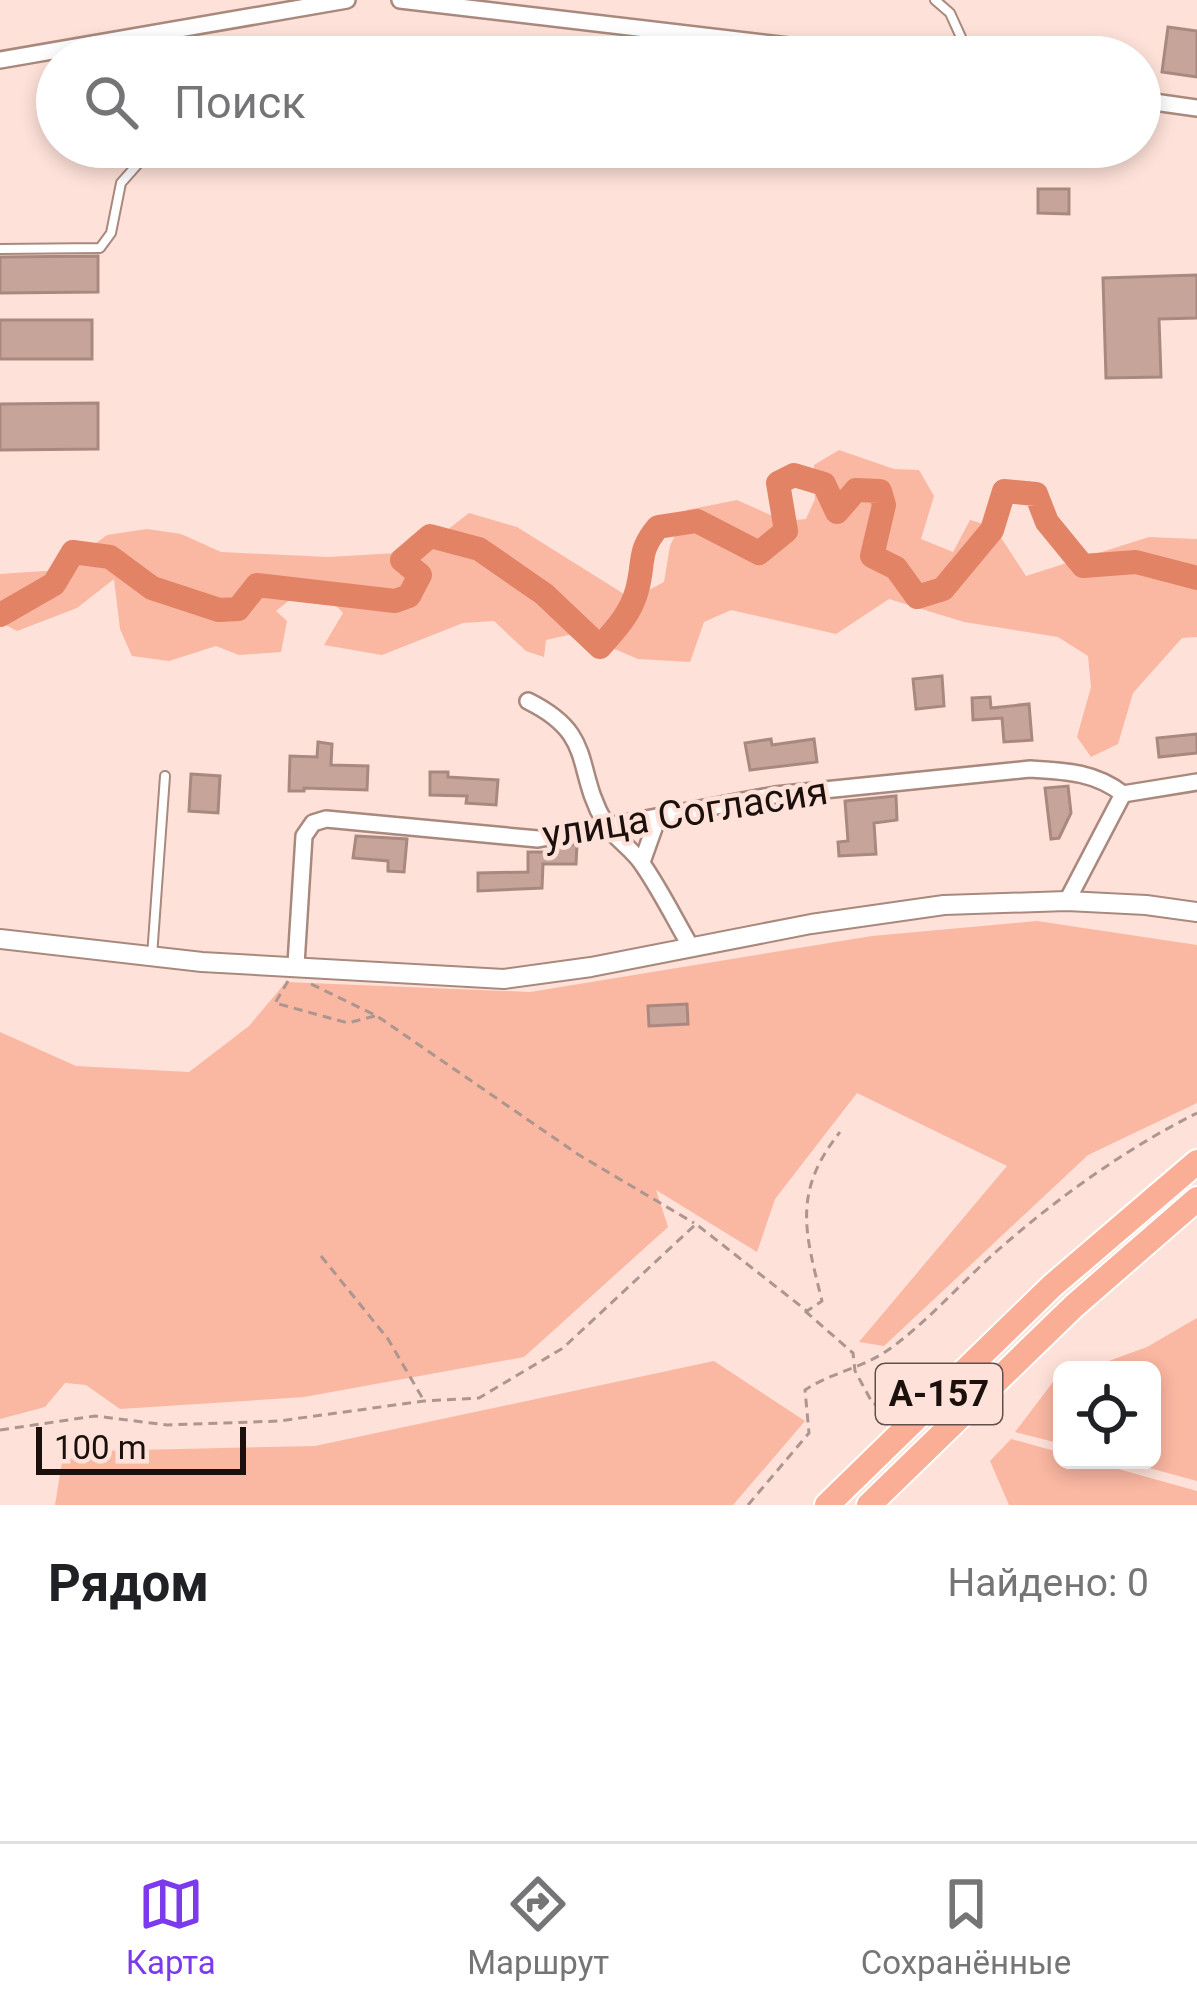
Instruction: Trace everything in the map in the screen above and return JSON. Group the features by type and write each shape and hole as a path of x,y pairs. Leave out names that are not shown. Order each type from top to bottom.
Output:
{"main road":[{"name":"А-157","path":"827,1505 1052,1286 1197,1162"},
{"name":"А-157","path":"869,1505 1027,1349 1197,1199"}],"street":[{"path":"138,36 346,0"},
{"path":"400,0 704,36"},
{"path":"0,60 36,54"},
{"path":"1161,103 1197,108"},
{"path":"528,700 568,728 582,753 607,827 642,862 691,947"},
{"name":"улица Согласия","path":"296,964 304,836 313,824 326,819 538,839 775,795 1030,769 1103,778 1123,794 1197,782"},
{"path":"1067,901 1123,794"},
{"path":"642,862 658,817"},
{"path":"0,939 152,957 504,979 944,905 1067,901 1146,904 1197,912"}],"lane":[{"path":"935,0 950,13 960,36"},
{"path":"0,249 100,248 111,233 121,183 134,168"},
{"path":"152,957 165,776"}],"path":[{"path":"268,963 292,975 275,1003 348,1023 377,1016"},
{"path":"309,983 377,1016 579,1155 696,1224 842,1340 853,1353 855,1371 873,1404 902,1406 918,1415"},
{"path":"748,1505 809,1433 805,1390 827,1376 855,1371 895,1345 1001,1247 1159,1132 1197,1113"},
{"path":"804,1310 822,1301 806,1234 808,1199 818,1160 841,1132"},
{"path":"0,1430 95,1416 166,1425 279,1421 479,1398 563,1348 696,1224"},
{"path":"321,1256 388,1339 424,1401"}],"shaded area":[{"path":"839,450 894,469 919,470 934,496 921,539 953,552 970,520 994,527 1026,576 1149,537 1197,539 1197,637 1182,638 1133,693 1118,744 1091,757 1077,737 1091,687 1088,656 1058,637 964,622 889,599 836,634 731,610 704,622 690,662 638,659 577,633 546,640 544,657 526,651 494,621 463,623 382,655 324,645 343,613 329,598 302,590 276,611 287,621 281,652 239,655 216,646 169,661 132,656 120,629 114,579 77,608 17,631 0,622 0,574 59,570 107,535 147,529 181,534 221,552 328,557 431,551 442,534 469,513 517,527 632,599 664,582 670,546 687,510 737,500 784,521 806,519 815,499 814,465"},
{"path":"1037,921 1197,945 1197,1103 1088,1155 884,1346 859,1342 1007,1166 857,1093 775,1199 757,1252 656,1190 668,1227 524,1357 304,1397 120,1409 86,1385 65,1383 45,1407 0,1419 0,1032 76,1066 189,1072 249,1026 286,982 530,992 872,936"},
{"path":"1197,1318 1197,1481 1153,1469 1161,1469 1161,1361 1109,1361 1147,1347"},
{"path":"714,1361 805,1421 733,1505 55,1505 62,1462 91,1451 315,1446"},
{"path":"1053,1382 1053,1442 1015,1432"},
{"path":"1011,1439 1053,1451 1053,1469 1118,1469 1197,1491 1197,1505 1009,1505 990,1461"}],"building":[{"path":"1168,27 1197,31 1197,77 1162,72"},
{"path":"1038,189 1069,189 1069,214 1038,213"},
{"path":"98,256 98,292 0,293 0,257"},
{"path":"1197,275 1197,318 1159,319 1161,377 1106,378 1103,278"},
{"path":"0,320 92,320 92,359 0,359"},
{"path":"98,403 98,449 0,450 0,404"},
{"path":"942,676 944,706 916,709 913,679"},
{"path":"990,697 991,708 1029,704 1032,740 1004,742 1002,718 973,720 972,698"},
{"path":"1197,734 1197,753 1159,757 1157,738"},
{"path":"771,739 772,745 814,739 817,762 750,770 745,743"},
{"path":"318,742 332,744 331,765 368,766 367,790 289,791 290,756 317,757"},
{"path":"430,772 498,780 496,805 466,803 467,796 430,795"},
{"path":"191,774 220,776 218,813 189,811"},
{"path":"1068,786 1071,813 1059,838 1051,839 1045,788"},
{"path":"896,796 897,820 874,823 876,854 839,856 838,842 848,841 845,801"},
{"path":"356,836 407,839 404,872 388,871 388,861 353,858"},
{"path":"577,844 576,864 543,864 542,888 478,891 478,873 528,872 528,852 554,852 554,848"},
{"path":"687,1004 688,1024 649,1026 648,1006"}],"waterway":[{"path":"0,615 54,584 73,552 110,557 152,588 219,610 238,609 257,585 395,601 409,596 420,575 402,560 430,536 479,549 544,594 600,647 631,606 644,550 658,527 697,521 759,553 786,531 778,483 794,475 824,484 837,512 856,490 880,491 884,505 872,556 896,568 917,597 943,589 992,530 1004,491 1036,494 1047,522 1083,566 1136,562 1197,578"}]}
